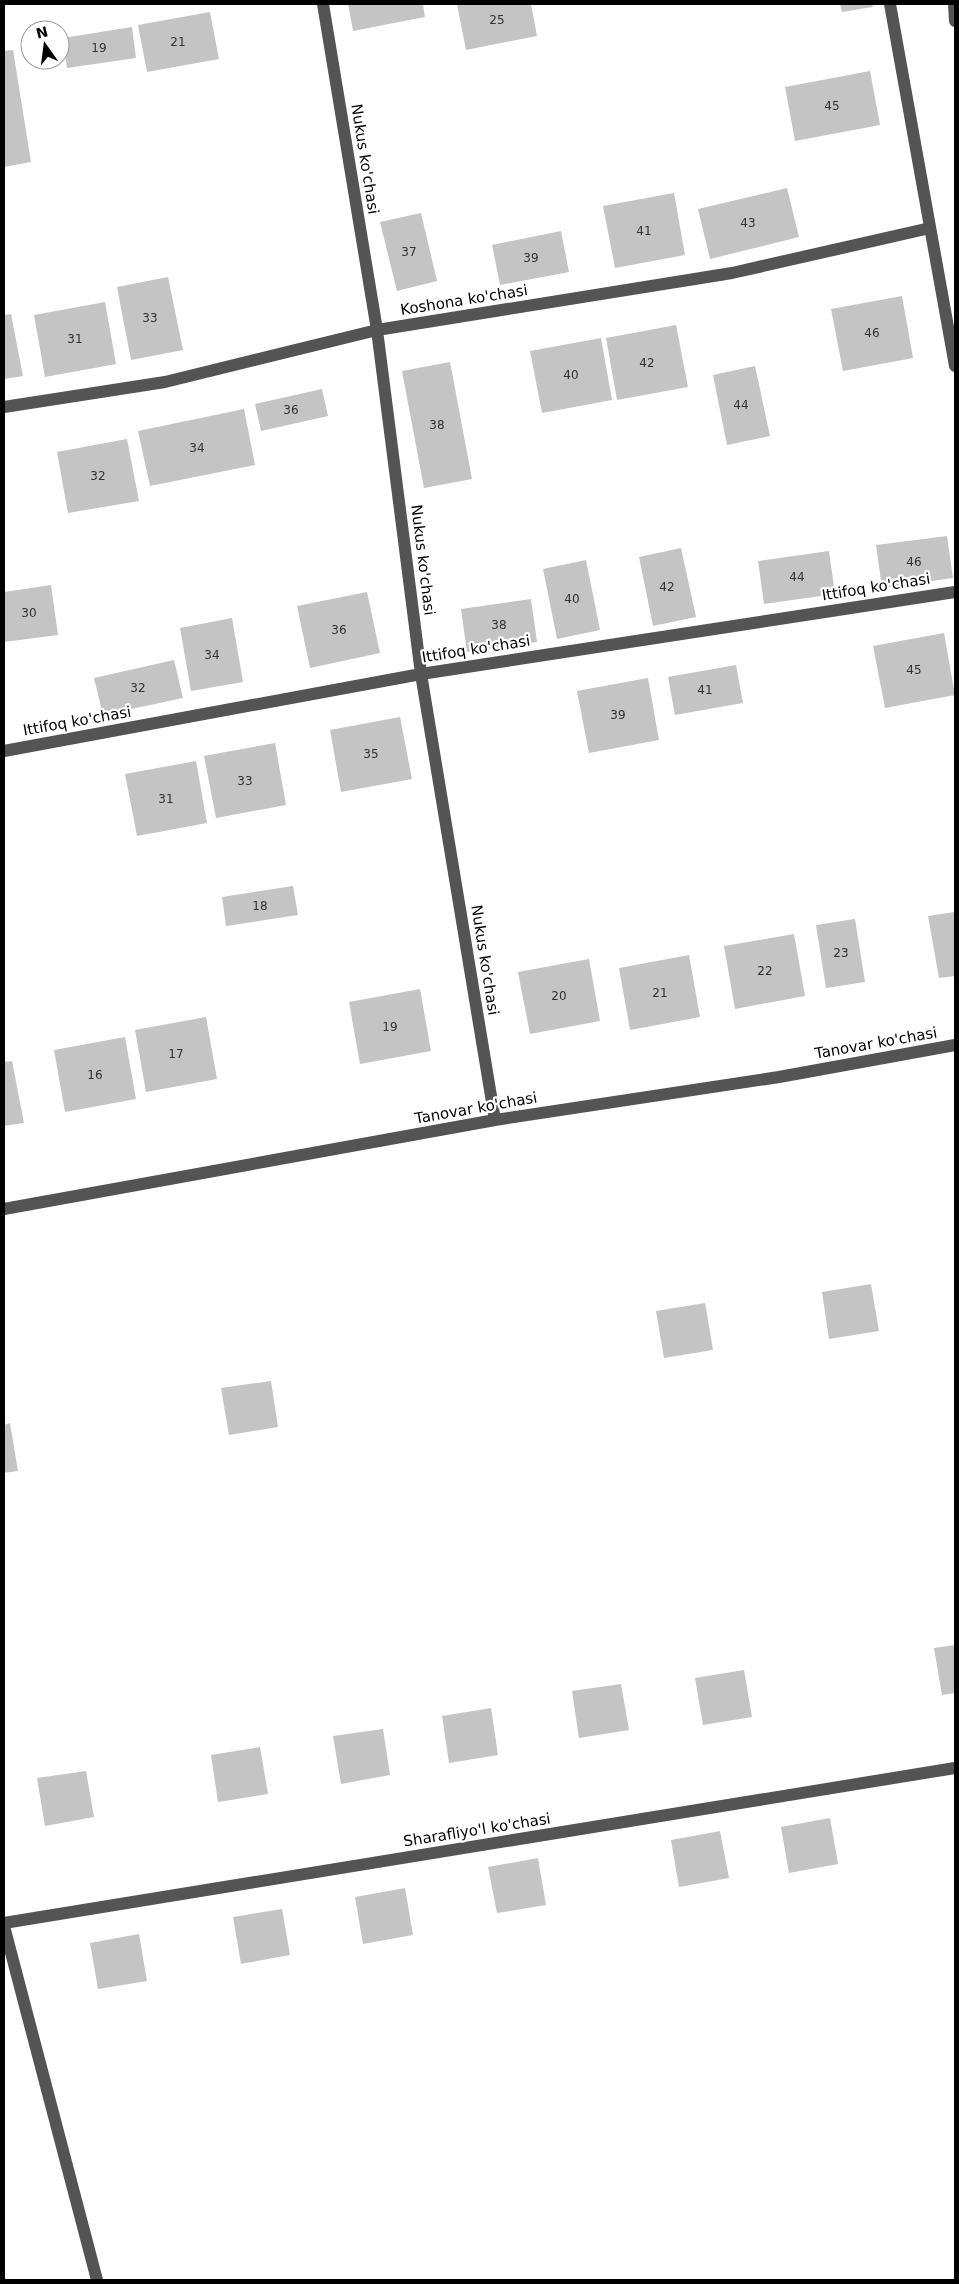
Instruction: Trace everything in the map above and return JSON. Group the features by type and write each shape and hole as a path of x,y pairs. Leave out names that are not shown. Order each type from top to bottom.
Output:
{"street":[{"name":"Nukus ko'chasi","path":"323,4 377,330 421,674 494,1120"},
{"path":"890,4 955,366"},
{"path":"954,4 955,21"},
{"name":"Koshona ko'chasi","path":"4,407 165,382 377,330 732,273 930,228"},
{"name":"Ittifoq ko'chasi","path":"4,751 421,674 955,592"},
{"name":"Tanovar ko'chasi","path":"4,1209 494,1120 779,1078 955,1045"},
{"name":"Sharafliyo'l ko'chasi","path":"4,1925 955,1768"},
{"path":"4,1925 97,2280"}],"building":[{"path":"348,4 423,4 425,17 353,31"},
{"path":"457,4 531,4 537,36 466,50"},
{"path":"840,4 872,4 873,7 842,12"},
{"path":"210,12 219,59 147,72 138,25"},
{"path":"132,27 136,58 70,68 70,37"},
{"path":"13,50 31,162 4,167 4,51"},
{"path":"870,71 880,125 795,141 785,87"},
{"path":"787,188 799,237 710,259 698,209"},
{"path":"674,193 685,255 615,268 603,206"},
{"path":"421,213 437,281 397,291 380,222"},
{"path":"561,231 569,272 500,285 492,245"},
{"path":"168,277 183,350 131,360 117,287"},
{"path":"902,296 913,358 843,371 831,309"},
{"path":"105,302 116,364 45,377 34,315"},
{"path":"11,314 23,376 4,379 4,315"},
{"path":"676,325 688,387 617,400 606,338"},
{"path":"601,338 612,400 542,413 530,351"},
{"path":"450,362 472,479 424,488 402,371"},
{"path":"755,366 770,436 727,445 713,375"},
{"path":"322,389 328,416 261,431 255,404"},
{"path":"244,409 255,465 150,486 138,431"},
{"path":"127,439 139,501 68,513 57,452"},
{"path":"947,536 953,578 882,588 876,545"},
{"path":"681,548 696,617 653,626 639,557"},
{"path":"829,551 835,594 764,604 758,561"},
{"path":"586,560 600,630 557,639 543,569"},
{"path":"51,585 58,635 4,642 4,592"},
{"path":"367,592 380,653 310,668 297,606"},
{"path":"531,599 537,642 467,652 461,609"},
{"path":"232,618 243,682 191,691 180,628"},
{"path":"944,633 955,695 885,708 873,646"},
{"path":"174,660 183,698 103,715 94,678"},
{"path":"736,665 743,703 675,715 668,677"},
{"path":"648,678 659,740 589,753 577,691"},
{"path":"400,717 412,779 341,792 330,730"},
{"path":"275,743 286,805 216,818 204,756"},
{"path":"196,761 207,823 137,836 125,774"},
{"path":"293,886 298,915 226,926 222,897"},
{"path":"955,912 955,976 939,978 928,916"},
{"path":"855,919 865,982 826,988 816,925"},
{"path":"794,934 805,996 735,1009 724,946"},
{"path":"689,955 700,1017 630,1030 619,968"},
{"path":"589,959 600,1021 530,1034 518,972"},
{"path":"420,989 431,1051 360,1064 349,1002"},
{"path":"206,1017 217,1079 146,1092 135,1030"},
{"path":"125,1037 136,1099 65,1112 54,1050"},
{"path":"12,1061 24,1123 4,1126 4,1062"},
{"path":"871,1284 879,1331 829,1339 822,1292"},
{"path":"705,1303 713,1350 664,1358 656,1311"},
{"path":"271,1381 278,1427 229,1435 221,1388"},
{"path":"10,1423 18,1471 4,1473 4,1425"},
{"path":"955,1645 955,1693 942,1695 934,1648"},
{"path":"744,1670 752,1717 703,1725 695,1678"},
{"path":"621,1684 629,1730 579,1738 572,1691"},
{"path":"491,1708 498,1755 449,1763 442,1716"},
{"path":"383,1729 390,1775 341,1784 333,1736"},
{"path":"260,1747 268,1794 218,1802 211,1755"},
{"path":"86,1771 94,1817 45,1826 37,1778"},
{"path":"830,1818 838,1864 789,1873 781,1827"},
{"path":"720,1831 729,1878 679,1887 671,1840"},
{"path":"538,1858 546,1905 497,1913 488,1867"},
{"path":"405,1888 413,1935 363,1944 355,1897"},
{"path":"282,1909 290,1955 241,1964 233,1917"},
{"path":"139,1934 147,1981 98,1989 90,1943"}]}
